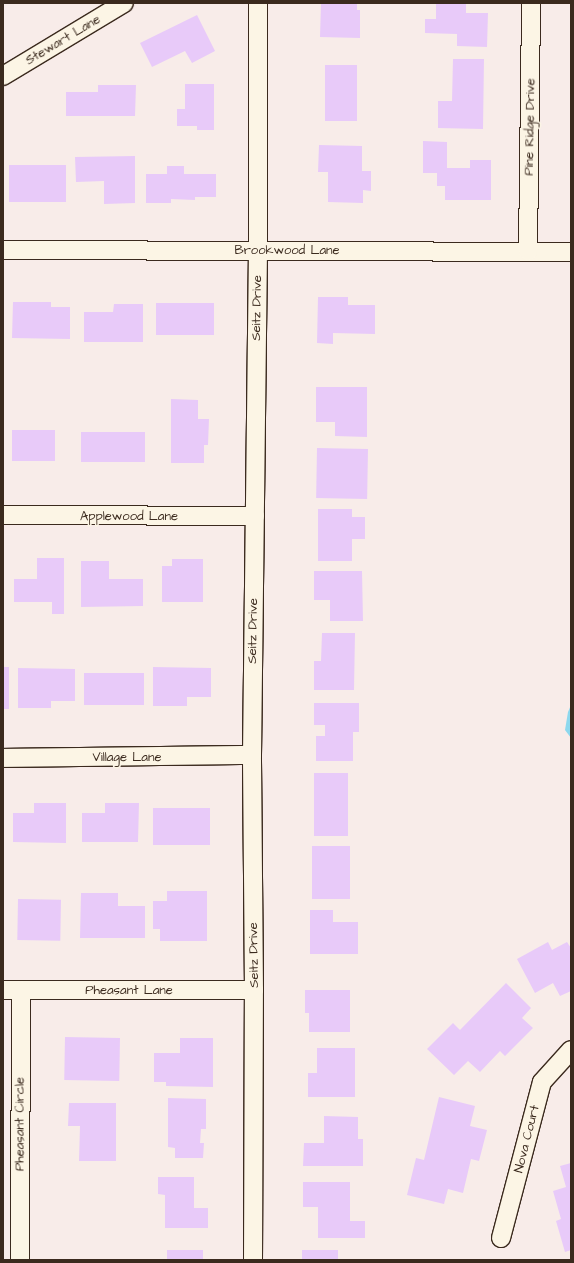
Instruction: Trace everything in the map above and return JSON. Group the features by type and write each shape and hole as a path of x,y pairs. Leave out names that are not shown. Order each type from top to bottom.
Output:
{"street":[{"name":"Stewart Lane","path":"3,76 124,3"},
{"name":"Seitz Drive","path":"253,1260 254,990 252,756 258,250 258,3"},
{"name":"Pine Ridge Drive","path":"528,252 531,3"},
{"name":"Brookwood Lane","path":"3,250 571,252"},
{"name":"Applewood Lane","path":"3,515 255,516"},
{"name":"Village Lane","path":"3,758 252,756"},
{"name":"Pheasant Lane","path":"12,990 254,990"},
{"name":"Pheasant Circle","path":"12,990 20,1259"},
{"name":"Nova Court","path":"501,1238 542,1082 571,1050"}],"water":[{"path":"571,705 571,738 565,730 568,712"}],"building":[{"path":"321,3 357,3 357,10 360,10 360,38 320,37"},
{"path":"436,3 466,3 466,13 488,13 487,47 457,46 457,34 425,33 425,19 436,19"},
{"path":"197,15 215,51 192,63 185,51 152,67 140,43"},
{"path":"453,59 484,59 483,129 438,128 438,101 452,101"},
{"path":"325,65 357,65 357,121 325,121"},
{"path":"185,84 214,84 214,130 197,130 197,126 177,126 177,109 185,109"},
{"path":"98,85 136,85 135,116 66,116 66,92 98,92"},
{"path":"423,141 447,142 447,168 470,168 470,160 491,160 491,200 445,200 445,186 437,186 437,173 423,173"},
{"path":"319,145 362,146 362,171 371,171 371,191 363,190 363,203 328,202 328,172 318,172"},
{"path":"135,156 135,203 104,204 104,181 76,182 75,157"},
{"path":"9,165 66,165 66,202 9,202"},
{"path":"167,166 184,166 184,174 216,174 216,197 195,197 195,200 171,199 171,203 146,203 146,174 167,174"},
{"path":"318,297 348,297 348,305 375,305 375,334 333,333 333,344 317,343"},
{"path":"13,302 51,302 51,307 70,307 70,339 12,338"},
{"path":"156,303 214,303 214,335 156,335"},
{"path":"114,304 143,304 143,342 84,342 84,312 113,312"},
{"path":"316,387 367,387 367,437 335,436 335,422 316,422"},
{"path":"171,399 198,400 198,419 209,419 208,445 204,445 204,463 171,463"},
{"path":"12,430 55,430 55,461 12,461"},
{"path":"81,432 145,432 145,462 81,462"},
{"path":"317,448 368,449 367,499 316,498"},
{"path":"318,509 352,509 352,517 365,517 365,539 352,539 352,561 318,561"},
{"path":"37,558 64,558 64,614 52,614 52,602 14,602 14,579 37,579"},
{"path":"172,559 203,559 203,602 162,602 162,566 172,566"},
{"path":"81,561 109,561 109,579 143,579 143,606 81,607"},
{"path":"314,571 362,571 363,621 330,621 330,600 314,600"},
{"path":"322,633 355,633 354,690 314,690 314,661 321,661"},
{"path":"3,667 9,667 9,709 3,709"},
{"path":"153,667 211,668 211,697 187,697 187,706 153,706"},
{"path":"18,668 75,669 75,701 51,701 51,708 18,708"},
{"path":"84,673 144,673 144,705 84,705"},
{"path":"314,703 359,703 359,732 353,732 353,761 316,761 316,736 325,736 325,725 314,725"},
{"path":"314,773 348,773 348,836 314,836"},
{"path":"34,803 66,803 66,843 13,842 13,813 34,813"},
{"path":"105,803 139,803 138,842 82,842 82,813 105,813"},
{"path":"153,808 210,808 210,845 153,845"},
{"path":"312,846 350,846 350,899 312,899"},
{"path":"167,891 207,891 207,941 160,941 160,929 153,929 153,901 167,901"},
{"path":"81,893 118,893 118,906 145,906 145,938 80,938"},
{"path":"18,899 61,900 60,941 17,940"},
{"path":"310,910 333,910 333,922 358,922 358,954 310,954"},
{"path":"548,942 552,950 567,942 571,948 571,991 560,996 553,983 535,993 517,959"},
{"path":"506,983 531,1008 522,1018 533,1028 505,1056 500,1051 480,1072 468,1061 454,1075 427,1049 453,1023 460,1030"},
{"path":"305,990 350,990 350,1032 309,1032 309,1013 305,1013"},
{"path":"65,1037 120,1038 119,1081 64,1080"},
{"path":"180,1038 213,1038 213,1087 166,1086 166,1082 154,1082 154,1053 180,1053"},
{"path":"317,1048 355,1048 355,1097 308,1097 308,1073 317,1073"},
{"path":"439,1097 475,1106 470,1126 487,1130 479,1161 471,1159 463,1193 448,1189 444,1204 407,1195 416,1158 424,1160"},
{"path":"168,1098 206,1099 206,1129 201,1129 200,1143 204,1143 203,1158 175,1158 175,1148 168,1147"},
{"path":"69,1103 116,1103 116,1161 79,1161 80,1126 68,1126"},
{"path":"324,1116 358,1117 358,1139 363,1139 363,1166 303,1166 304,1143 324,1143"},
{"path":"571,1163 571,1250 565,1252 556,1221 561,1219 553,1191 566,1187 560,1166"},
{"path":"158,1177 194,1177 194,1208 208,1208 208,1228 165,1228 165,1195 158,1194"},
{"path":"303,1182 350,1182 350,1221 365,1221 365,1238 318,1238 318,1207 303,1207"},
{"path":"167,1250 203,1250 203,1260 167,1260"},
{"path":"302,1250 338,1250 338,1260 302,1260"}]}
